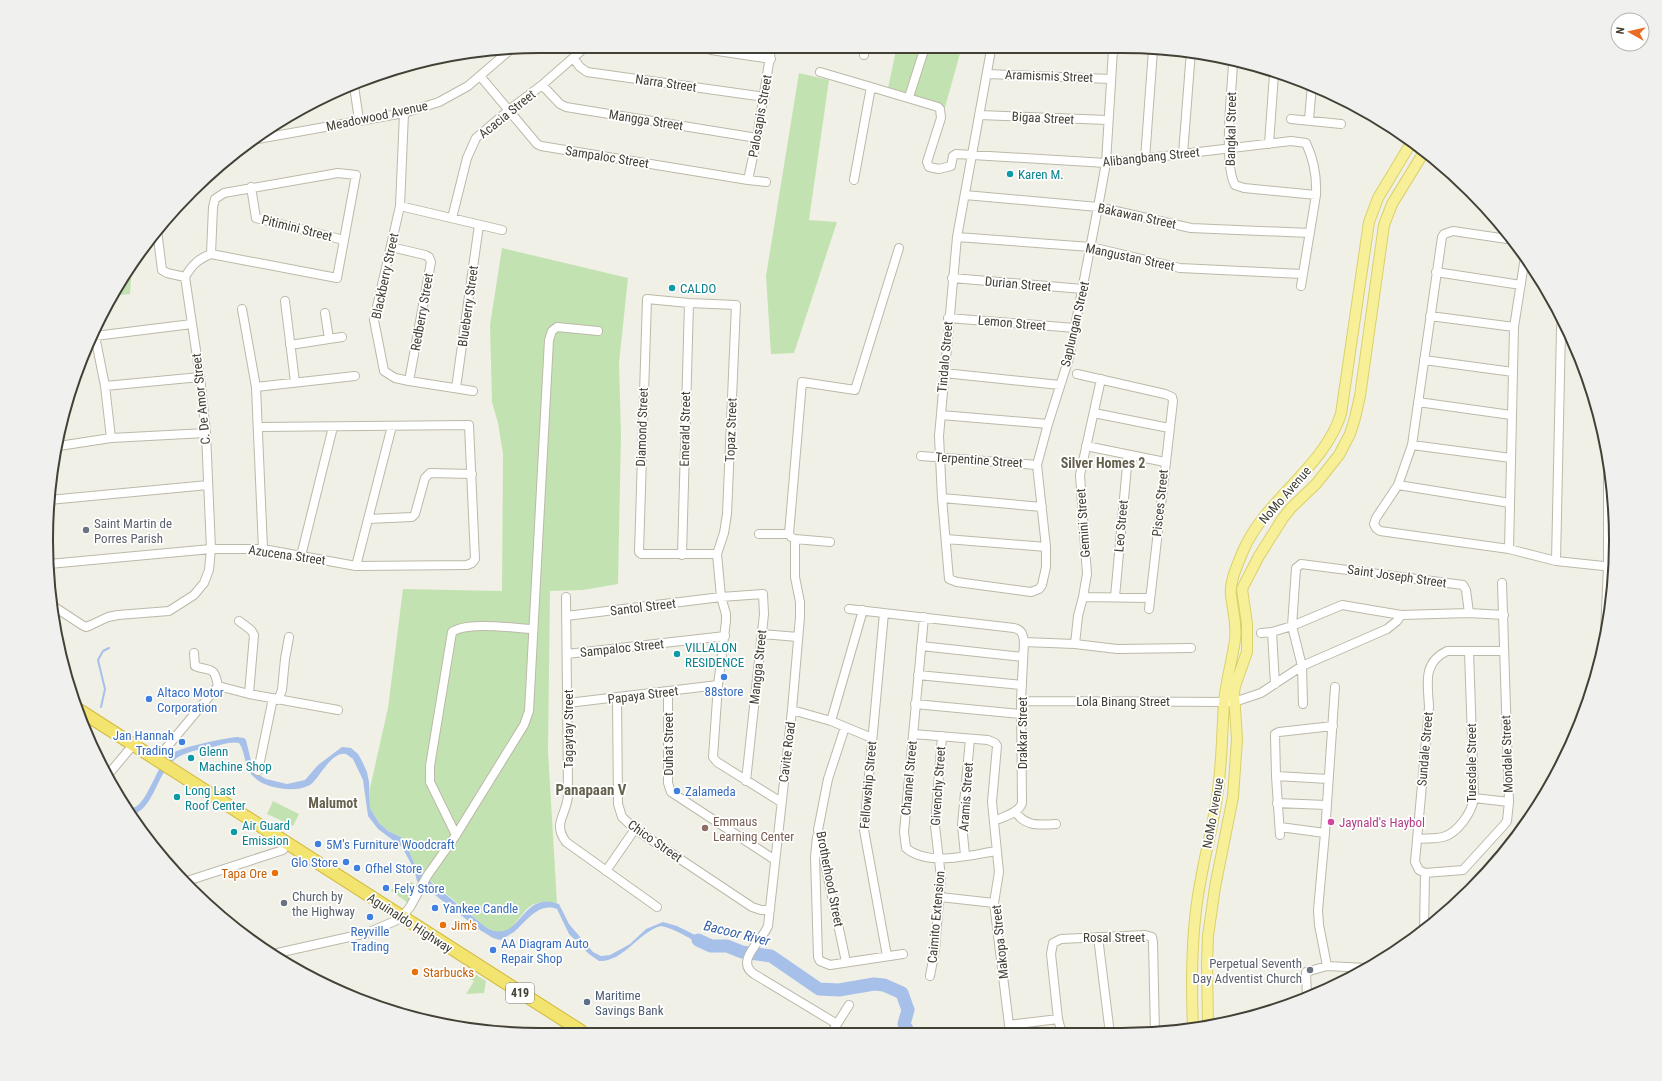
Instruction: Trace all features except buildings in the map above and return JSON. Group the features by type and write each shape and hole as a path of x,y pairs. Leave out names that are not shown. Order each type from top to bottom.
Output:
{"highway":[{"name":"Aguinaldo Highway","path":"85,714 286,844 402,916 576,1028"}],"main road":[{"name":"NoMo Avenue","path":"1193,1023 1192,965 1194,935 1200,884 1218,795 1236,630 1236,616 1231,595 1233,580 1244,550 1260,523 1272,507 1316,459 1337,428 1341,414 1369,222 1378,198 1409,147"},
{"name":"NoMo Avenue","path":"1208,1020 1208,936 1215,887 1233,797 1236,739 1229,702 1247,652 1247,624 1242,589 1259,556 1283,518 1329,469 1339,455 1350,434 1360,396 1384,225 1392,204 1421,157"}],"street":[{"name":"Acacia Street","path":"452,218 465,165 476,138 579,53"},
{"path":"731,53 771,59"},
{"name":"Palosapis Street","path":"748,180 758,138 772,53"},
{"path":"820,72 909,97 923,53"},
{"name":"Tindalo Street","path":"990,53 957,237 948,318 939,436 948,575 952,581 1026,592 1036,591"},
{"name":"Saplungan Street","path":"1036,591 1042,585 1046,567 1046,548 1037,465 1048,424 1069,358 1091,247 1106,163 1113,53"},
{"name":"Meadowood Avenue","path":"267,137 404,113 439,102 468,86 505,54"},
{"path":"1145,159 1153,54"},
{"name":"Narra Street","path":"574,58 580,67 587,72 764,97"},
{"path":"1183,154 1191,58"},
{"name":"Bangkal Street","path":"1233,66 1228,149 1231,176 1235,185 1238,187 1316,195"},
{"name":"Aramismis Street","path":"987,74 1111,79"},
{"name":"Sampaloc Street","path":"480,76 537,144 541,146 766,182"},
{"path":"1269,144 1274,78"},
{"name":"Mangga Street","path":"542,85 560,104 566,107 758,138"},
{"path":"854,180 871,87"},
{"path":"355,90 359,120"},
{"path":"1309,120 1311,92"},
{"name":"Alibangbang Street","path":"909,97 940,109 941,118 927,162 929,167 939,169 951,166 956,154 1106,163 1291,141 1306,143 1315,167 1317,180 1316,195"},
{"name":"Blackberry Street","path":"404,113 400,206 374,320 384,371 395,378 473,391"},
{"name":"Bigaa Street","path":"979,115 1108,120"},
{"path":"1291,119 1341,124"},
{"path":"158,239 162,270 167,273 185,277 191,266 201,258 211,254 337,278 356,175 338,173 224,192 215,199 213,207 211,254"},
{"name":"Pitimini Street","path":"251,187 256,218 344,240"},
{"name":"Bakawan Street","path":"965,195 1098,207 1191,228 1310,233"},
{"path":"1301,286 1316,195"},
{"path":"400,206 502,230"},
{"name":"Blueberry Street","path":"456,388 479,225"},
{"path":"1504,239 1448,232 1444,234 1440,241 1412,445 1398,485 1376,518 1374,524 1376,528 1380,530 1509,549 1556,561 1608,567"},
{"name":"Mangustan Street","path":"957,237 1091,247 1180,268 1303,274"},
{"name":"Redberry Street","path":"391,247 425,255 430,257 431,262 409,381"},
{"name":"Cavite Road","path":"838,1024 749,971 747,967 751,950 767,930 792,710 800,602 795,577 792,536 802,382 856,390 899,248"},
{"path":"1509,549 1514,327 1524,266"},
{"path":"1436,272 1521,285"},
{"name":"C. De Amor Street","path":"58,609 86,626 108,617 118,615 169,611 194,595 204,583 210,570 211,549 206,433 200,377 185,277"},
{"name":"Durian Street","path":"952,278 1083,289"},
{"name":"Diamond Street","path":"682,555 641,554 638,552 638,548 647,299 688,303"},
{"path":"285,302 295,382"},
{"name":"Topaz Street","path":"688,303 736,305 727,514 724,533 717,554"},
{"name":"Emerald Street","path":"682,555 688,303"},
{"path":"242,309 256,387 263,549"},
{"path":"325,313 329,339"},
{"path":"1430,316 1514,327"},
{"name":"Lemon Street","path":"948,318 1076,328"},
{"path":"98,336 192,324"},
{"path":"280,952 367,933 394,922 402,916 456,835 527,719 529,711 549,340 552,331 556,327 598,332"},
{"path":"1556,561 1561,329"},
{"path":"290,345 342,337"},
{"path":"96,341 105,386 111,438"},
{"path":"1424,360 1513,372"},
{"path":"944,373 1060,385"},
{"path":"1077,374 1101,379"},
{"path":"256,387 355,376"},
{"path":"105,386 200,377"},
{"name":"Pisces Street","path":"1101,379 1166,394 1172,397 1173,400 1149,610"},
{"name":"Gemini Street","path":"1075,644 1078,616 1083,597 1086,574 1080,475 1101,379"},
{"path":"1418,402 1512,415"},
{"path":"1094,413 1169,428"},
{"path":"941,415 1048,424"},
{"path":"258,427 468,425 472,474 427,474 415,514 412,517 368,519"},
{"path":"301,556 333,426"},
{"path":"356,566 392,426"},
{"path":"62,446 111,438 206,433"},
{"path":"1412,445 1511,458"},
{"path":"1086,446 1165,462"},
{"name":"Leo Street","path":"1115,597 1128,454"},
{"name":"Terpentine Street","path":"921,456 1037,465"},
{"name":"Azucena Street","path":"54,564 211,549 263,549 356,566 467,566 472,563 475,558 472,474"},
{"path":"55,499 208,485"},
{"path":"1398,485 1510,503"},
{"path":"942,498 1042,507"},
{"path":"759,534 792,536 830,542"},
{"path":"946,539 1046,548"},
{"path":"682,555 717,554 721,597 726,614 725,636 718,685 713,756 717,762 781,802"},
{"name":"Saint Joseph Street","path":"1292,626 1296,568 1301,564 1463,585 1466,590 1468,614"},
{"name":"Mondale Street","path":"1425,873 1458,871 1468,867 1507,821 1509,802 1502,584"},
{"name":"Mangga Street","path":"721,597 763,594 764,614 746,781"},
{"name":"Tagaytay Street","path":"566,597 568,789 567,802 559,826 561,835 566,842 657,907"},
{"name":"Santol Street","path":"566,616 721,597"},
{"path":"1083,597 1150,598"},
{"path":"1261,633 1272,632 1292,626 1342,605 1401,615 1504,615"},
{"path":"849,609 924,617"},
{"path":"831,721 863,610"},
{"name":"Fellowship Street","path":"884,612 864,835 887,956"},
{"name":"Lola Binang Street","path":"1021,701 1229,702 1248,698 1275,684 1302,666 1387,629 1397,621 1401,615"},
{"name":"Drakkar Street","path":"924,617 1019,629 1023,633 1024,642 1021,701 1022,803 1020,808 1015,811"},
{"name":"Channel Street","path":"924,617 904,832 906,848 915,853 939,859 996,851"},
{"path":"239,621 251,630 254,635 249,694"},
{"path":"456,835 432,787 430,778 430,766 452,632 456,629 469,626 533,629"},
{"path":"1292,626 1302,666 1304,704"},
{"path":"1272,632 1275,684"},
{"path":"762,634 798,637"},
{"name":"Sampaloc Street","path":"567,654 725,636"},
{"path":"258,771 276,699 282,690 289,637"},
{"path":"1024,642 1075,644 1117,649 1191,648"},
{"path":"921,646 1023,657"},
{"name":"Sundale Street","path":"1425,873 1419,870 1415,862 1430,706 1428,675 1434,660 1439,655 1447,651 1469,651"},
{"path":"1469,651 1504,651"},
{"name":"Tuesdale Street","path":"1417,839 1442,837 1448,835 1467,816 1472,807 1474,798 1469,651"},
{"path":"194,653 194,666 212,670 215,673 218,686"},
{"path":"918,675 1022,685"},
{"name":"Papaya Street","path":"568,704 718,685"},
{"path":"218,686 249,694 338,710"},
{"path":"156,760 218,686"},
{"path":"1327,966 1319,925 1318,910 1335,687"},
{"name":"Duhat Street","path":"668,692 668,783 671,792 775,860"},
{"name":"Chico Street","path":"617,698 618,804 622,817 635,829 752,907 760,910 770,910"},
{"path":"915,704 1021,714"},
{"path":"792,710 831,721 872,738"},
{"path":"1325,833 1280,831 1277,802 1275,734 1279,732 1333,726"},
{"name":"Brotherhood Street","path":"845,727 828,779 818,830 846,962"},
{"path":"913,734 970,739"},
{"name":"Givenchy Street","path":"939,859 935,826 942,736"},
{"name":"Makopa Street","path":"970,739 992,741 997,746 992,802 999,872 994,903 1009,1028"},
{"name":"Aramis Street","path":"965,855 962,825 970,739"},
{"path":"111,771 133,745"},
{"path":"1276,776 1328,779"},
{"path":"1474,798 1509,802"},
{"path":"1277,802 1326,805"},
{"path":"994,821 1015,811 1020,818 1027,823 1056,824"},
{"path":"606,872 635,829"},
{"path":"818,830 815,857 818,957 820,961 830,965 903,954"},
{"path":"191,880 283,850 286,844"},
{"name":"Caimito Extension","path":"930,976 940,897 941,877 939,859"},
{"path":"1424,922 1425,873"},
{"path":"940,897 994,903"},
{"name":"Rosal Street","path":"1059,1022 1051,954 1053,943 1061,939 1098,936 1145,935 1152,938 1154,947 1155,1027"},
{"path":"1098,936 1109,1028"},
{"path":"1307,991 1306,972 1327,966 1357,968"},
{"path":"835,1028 848,1005"},
{"path":"1009,1025 1059,1022 1060,1028"}],"green space":[{"path":"895,53 960,53 944,111 887,93"},
{"path":"799,73 829,80 809,220 837,222 794,353 771,354 766,276"},
{"path":"502,248 628,278 619,363 621,434 618,584 583,590 550,591 548,751 557,903 544,902 532,905 513,926 503,932 487,928 425,876 415,865 403,838 388,831 379,823 370,808 370,788 388,708 403,589 502,591 503,454 498,423 492,402 490,325"},
{"path":"131,276 130,294 119,295"},
{"path":"273,801 299,814 293,826 267,814"},
{"path":"412,882 418,888 408,903 390,890"},
{"path":"473,973 486,981 484,993 466,994 474,981 468,978 470,974"}],"water":[{"path":"236,737 244,738 246,740 253,769 257,774 266,779 287,784 305,780 318,765 342,747 351,748 358,754 367,772 370,808 379,823 388,831 403,838 415,865 434,885 487,928 498,932 507,930 536,904 546,901 559,904 569,924 593,952 601,956 610,955 621,949 630,944 646,929 663,922 677,926 715,945 713,949 706,947 674,930 661,926 645,934 616,957 599,961 589,954 569,934 557,909 550,908 544,908 533,914 514,932 502,939 500,940 493,938 480,930 417,881 414,869 402,847 378,829 368,816 363,780 353,759 346,754 341,754 335,757 310,785 297,789 289,789 273,787 259,781 254,777 248,769 239,743 229,743 192,751 178,757 168,766 152,796 142,809 136,813 133,808 143,800 159,769 168,756 190,747"}],"waterway":[{"path":"101,707 105,689 98,660 103,651 109,648"},
{"name":"Bacoor River","path":"698,940 711,946 727,946 742,952 771,956 819,989 839,990 874,984 884,985 902,993 908,1010 904,1024 906,1028"}],"place":[{"name":"Karen M.","path":"1010,174"},
{"name":"CALDO","path":"672,288"},
{"name":"Saint Martin de Porres Parish","path":"86,530"},
{"name":"VILLALON RESIDENCE","path":"677,654"},
{"name":"88store","path":"724,677"},
{"name":"Altaco Motor Corporation","path":"149,699"},
{"name":"Jan Hannah Trading","path":"182,742"},
{"name":"Glenn Machine Shop","path":"191,758"},
{"name":"Zalameda","path":"677,791"},
{"name":"Long Last Roof Center","path":"177,797"},
{"name":"Jaynald's Haybol","path":"1331,822"},
{"name":"Emmaus Learning Center","path":"705,828"},
{"name":"Air Guard Emission","path":"234,832"},
{"name":"5M's Furniture Woodcraft","path":"318,844"},
{"name":"Glo Store","path":"346,862"},
{"name":"Ofhel Store","path":"357,868"},
{"name":"Tapa Ore","path":"275,873"},
{"name":"Fely Store","path":"386,888"},
{"name":"Church by the Highway","path":"284,903"},
{"name":"Yankee Candle","path":"435,908"},
{"name":"Reyville Trading","path":"370,917"},
{"name":"Jim's","path":"443,925"},
{"name":"AA Diagram Auto Repair Shop","path":"493,950"},
{"name":"Perpetual Seventh Day Adventist Church","path":"1310,970"},
{"name":"Starbucks","path":"415,972"},
{"name":"Maritime Savings Bank","path":"587,1002"}],"district":[{"name":"Silver Homes 2","path":"1103,463"},
{"name":"Panapaan V","path":"591,790"},
{"name":"Malumot","path":"333,803"}]}
